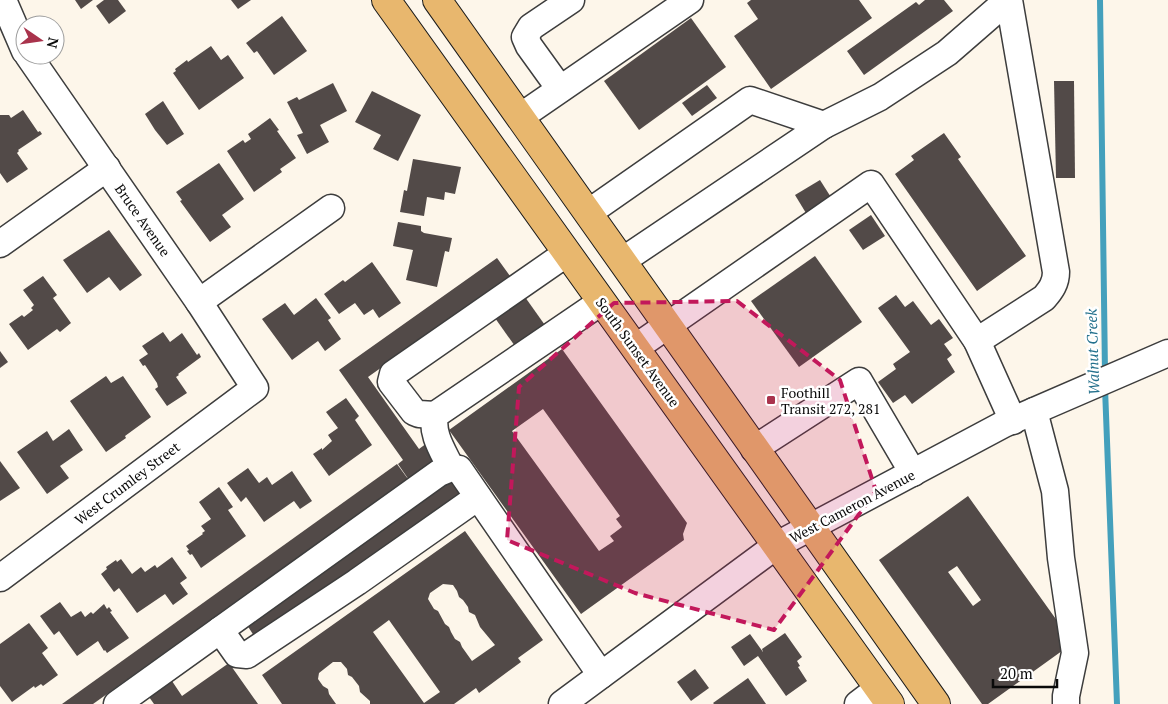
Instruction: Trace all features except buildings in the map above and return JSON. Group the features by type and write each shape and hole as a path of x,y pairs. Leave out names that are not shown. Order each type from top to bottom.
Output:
{"main road":[{"name":"South Sunset Avenue","path":"386,0 885,696"},
{"path":"437,0 936,704"}],"street":[{"path":"3,0 15,28"},
{"path":"560,89 529,46 525,37 531,27 571,0"},
{"path":"520,117 690,0"},
{"path":"622,261 824,125 880,97 947,52 1008,0"},
{"path":"977,340 1044,298 1051,291 1056,279 1008,0"},
{"name":"Bruce Avenue","path":"35,65 199,302 255,388"},
{"path":"588,213 750,100 824,125"},
{"path":"0,244 107,168"},
{"path":"635,348 871,184 977,340 1055,491 1075,653 1061,701"},
{"path":"199,302 331,208"},
{"path":"567,253 394,374 391,382 414,412 435,415 601,302"},
{"name":"West Cameron Avenue","path":"562,704 777,546 1017,419 1168,353"},
{"path":"754,449 859,381 913,473"},
{"name":"West Crumley Street","path":"0,578 255,388"},
{"path":"435,415 433,425 436,438 451,468"},
{"path":"117,704 439,473 451,468 459,469 601,676"},
{"path":"220,630 237,654 247,655 357,582 478,497"},
{"path":"858,704 885,696"}],"highlighted area":[{"path":"737,301 840,380 876,491 774,630 635,593 507,540 519,387 614,303"}],"waterway":[{"name":"Walnut Creek","path":"1100,0 1105,373"},
{"name":"Walnut Creek","path":"1105,388 1117,704"}],"place":[{"name":"Foothill Transit 272, 281","path":"771,400"}]}
